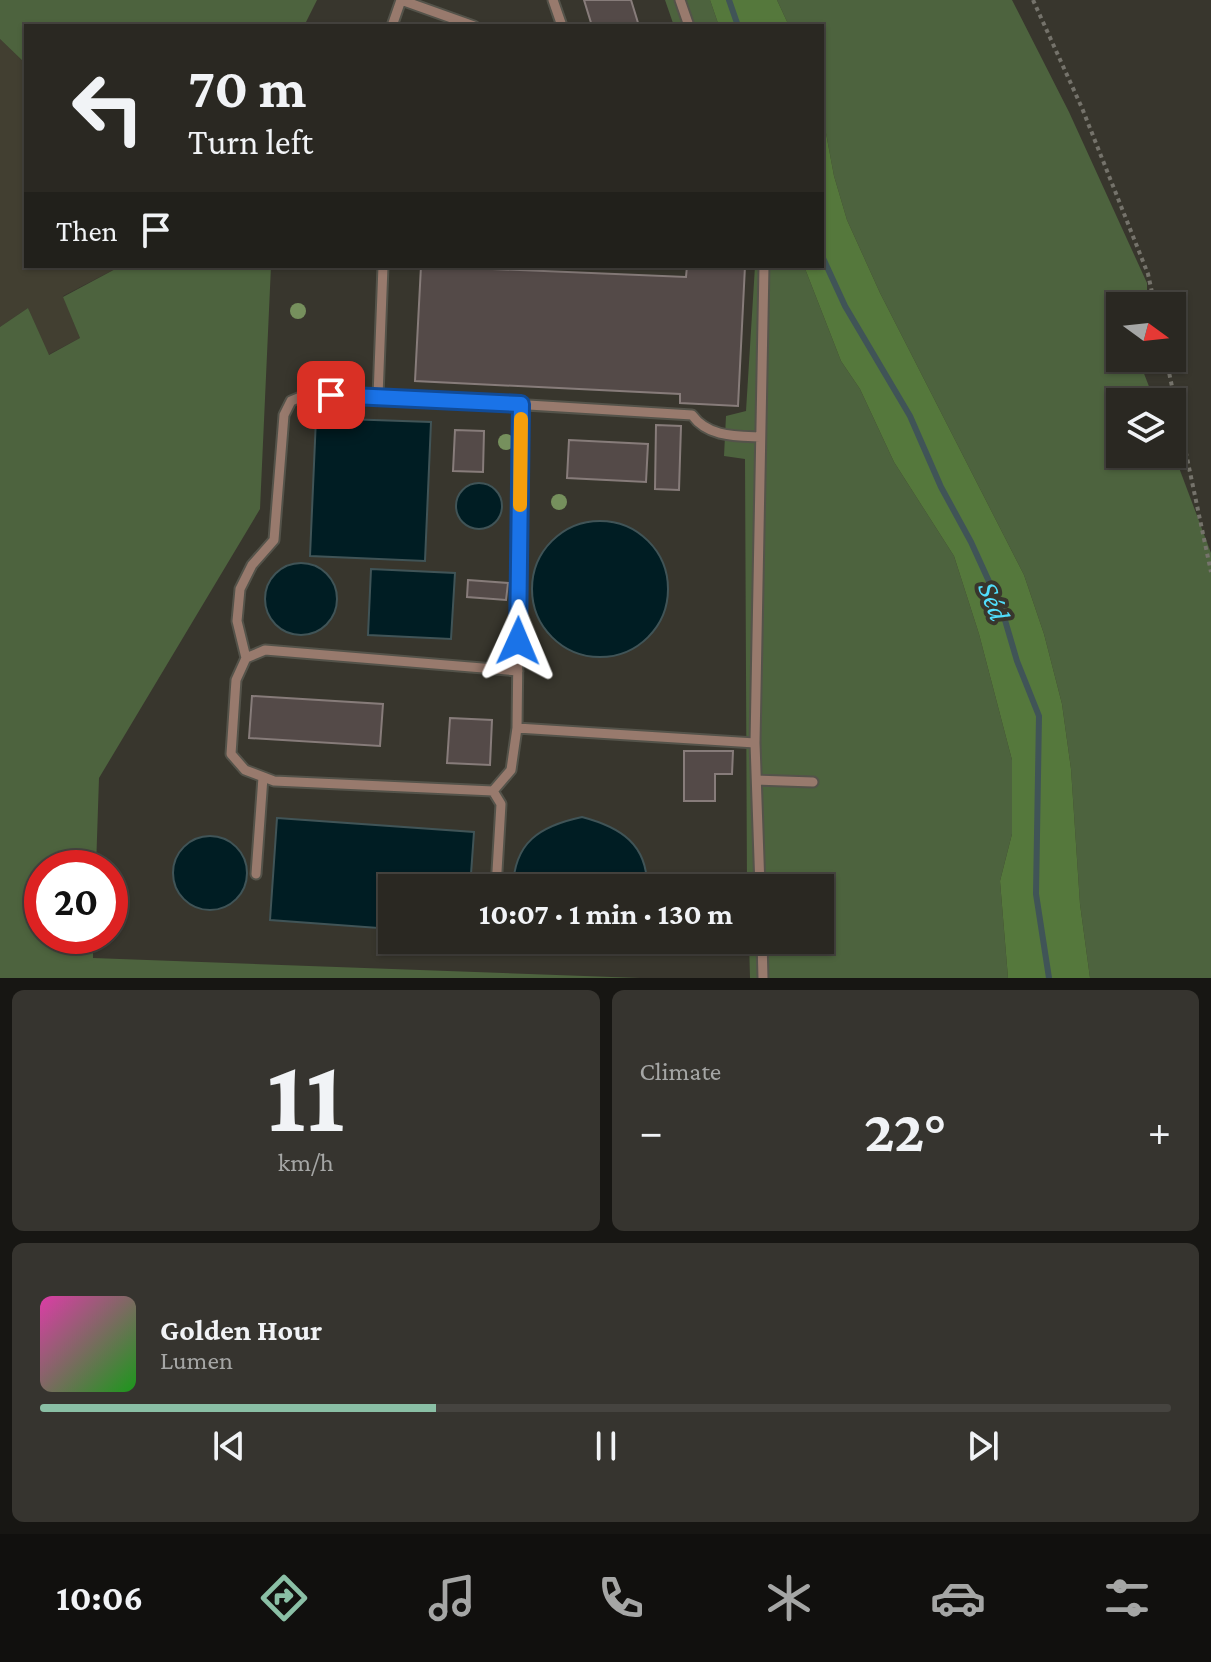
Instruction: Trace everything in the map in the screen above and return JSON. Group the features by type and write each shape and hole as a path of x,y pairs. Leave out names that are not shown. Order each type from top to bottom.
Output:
{"lane":[{"path":"393,24 401,0 468,24"},
{"path":"553,0 561,24"},
{"path":"680,0 688,24"},
{"path":"378,396 383,268"},
{"path":"760,874 755,743 764,268"},
{"path":"493,791 274,781 245,770 231,754 236,680 246,658 237,621 240,589 252,565 274,540 284,415 291,401 308,394 378,396 692,415 700,426 725,435 760,437"},
{"path":"493,791 511,770 517,728 521,404"},
{"path":"246,658 265,650 518,671"},
{"path":"517,728 755,743"},
{"path":"256,874 263,777"},
{"path":"757,780 813,782"},
{"path":"493,791 501,804 497,874"},
{"path":"762,954 763,978"}],"path":[{"path":"1033,0 1082,108 1148,274 1152,292"},
{"path":"1169,372 1211,572"}],"shaded area":[{"path":"0,39 24,62 24,268 117,268 63,296 80,338 48,355 28,308 0,327"}],"green space":[{"path":"0,0 317,0 305,24 24,24 24,62 0,39"},
{"path":"665,0 710,0 718,24 673,24"},
{"path":"710,0 777,0 788,24 718,24"},
{"path":"777,0 1012,0 1069,112 1147,283 1147,292 1106,292 1106,372 1143,372 1150,388 1106,388 1106,468 1179,468 1211,553 1211,978 1090,978 1080,904 1071,769 1062,704 1044,634 1024,575 880,293 847,220 834,176 824,123 824,24 788,24"},
{"path":"824,123 834,176 847,220 880,293 1024,575 1044,634 1062,704 1071,769 1080,904 1090,978 1008,978 1000,881 1012,834 1012,760 979,634 954,556 894,462 860,389 841,361 805,268 824,268"},
{"path":"117,268 271,268 260,509 99,778 97,850 24,850 24,954 93,954 93,958 640,978 0,978 0,327 28,308 49,355 80,338 63,297"},
{"path":"755,268 805,268 841,361 860,389 894,462 954,556 979,634 1012,760 1012,834 1000,881 1008,978 750,978 749,954 834,954 834,874 747,874 745,459 724,456 726,416 746,411"}],"water":[{"path":"316,418 431,422 425,561 310,556"},
{"path":"479,483 496,489 502,506 496,523 479,529 462,523 456,506 462,489"},
{"path":"600,521 626,526 648,541 663,563 668,589 663,615 648,637 626,652 600,657 574,652 552,637 537,615 532,589 537,563 552,541 574,526"},
{"path":"301,563 321,569 331,579 337,599 331,619 321,629 301,635 281,629 271,619 265,599 271,579 281,569"},
{"path":"371,569 455,573 451,639 368,635"},
{"path":"582,817 620,832 637,849 646,874 515,874 518,859 532,839 542,831"},
{"path":"277,818 474,832 471,874 378,874 378,928 270,920"},
{"path":"210,836 231,842 241,852 247,873 241,894 231,904 210,910 189,904 179,894 173,873 179,852 189,842"}],"building":[{"path":"584,0 631,0 638,24 591,24"},
{"path":"421,268 686,277 687,268 745,268 738,406 680,403 680,394 415,381"},
{"path":"656,425 681,426 679,490 655,489"},
{"path":"455,430 484,431 483,472 453,471"},
{"path":"569,440 648,444 646,482 567,478"},
{"path":"468,580 508,583 506,600 467,597"},
{"path":"252,696 383,704 380,746 249,738"},
{"path":"450,718 492,720 490,765 447,763"},
{"path":"684,751 733,751 732,774 715,774 715,801 684,801"}],"waterway":[{"name":"Séd","path":"729,0 737,24"},
{"name":"Séd","path":"824,260 845,306 910,416 941,487 971,542 1002,610 1017,661 1039,716 1036,894 1049,978"}],"slow traffic":[{"path":"520,505 521,419"}],"route":[{"path":"331,395 521,404 518,641"}]}
